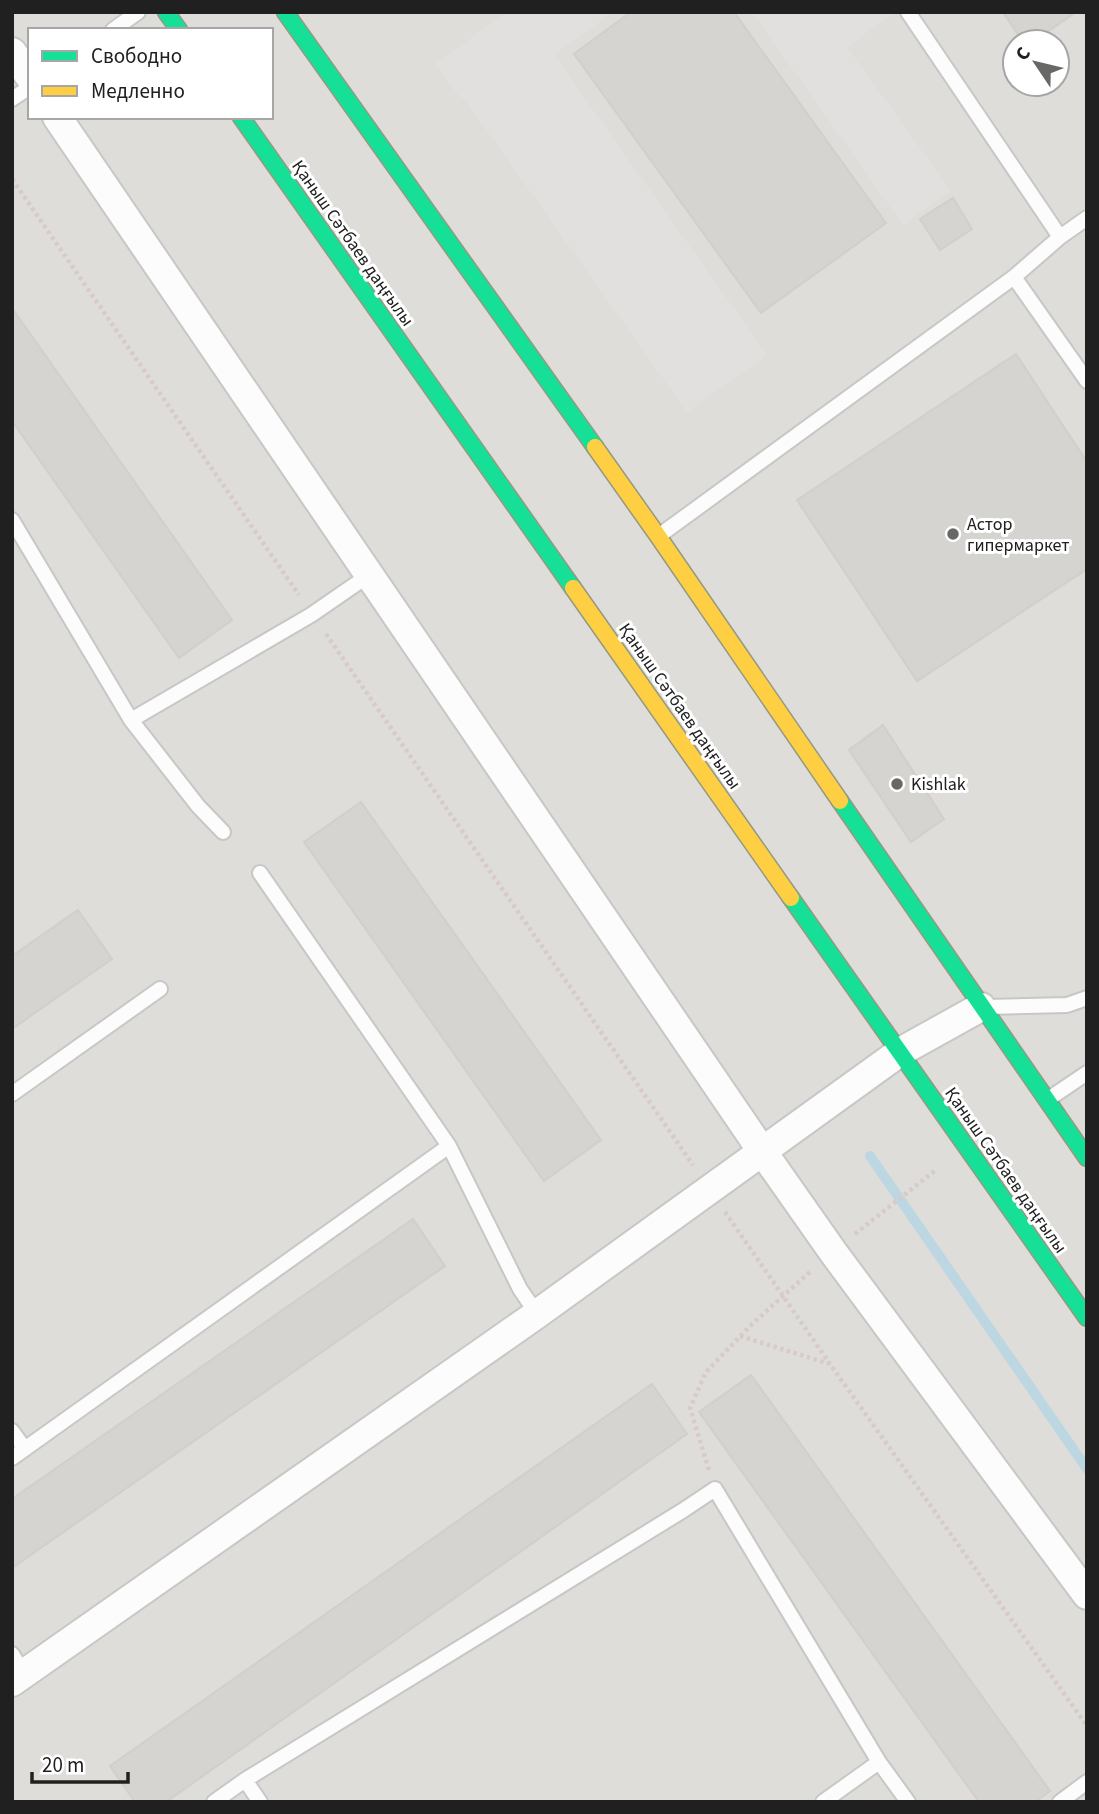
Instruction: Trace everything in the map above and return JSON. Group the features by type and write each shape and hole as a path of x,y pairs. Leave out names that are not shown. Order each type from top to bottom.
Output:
{"main road":[{"path":"166,12 178,28"},
{"path":"285,12 659,536 1087,1158"},
{"name":"Қаныш Сәтбаев даңғылы","path":"241,119 1087,1318"}],"street":[{"path":"12,52 28,74"},
{"path":"58,119 762,1151 1087,1595"},
{"path":"16,1670 537,1314 900,1052 981,1007"}],"lane":[{"path":"116,28 138,12"},
{"path":"908,12 1060,237"},
{"path":"12,99 28,88"},
{"path":"659,536 1014,277 1060,237 1087,218"},
{"path":"1014,277 1087,381"},
{"path":"12,520 131,720 198,806 223,832"},
{"path":"131,720 311,615 369,575"},
{"path":"260,873 449,1146 520,1289 537,1314"},
{"path":"12,1094 160,989"},
{"path":"981,1007 1067,1005 1087,998"},
{"path":"1046,1100 1087,1073"},
{"path":"12,1431 18,1453 449,1146"},
{"path":"214,1802 715,1489 879,1762 908,1802"},
{"path":"823,1802 879,1762"},
{"path":"246,1780 260,1802"},
{"path":"1060,1802 1087,1782"}],"path":[{"path":"12,179 306,605"},
{"path":"322,628 695,1169"},
{"path":"715,1489 690,1408 706,1372 752,1324 835,1250 937,1169"},
{"path":"719,1203 1087,1726"},
{"path":"740,1336 830,1364"}],"shaded area":[{"path":"12,12 1087,12 1087,1802 12,1802"},
{"path":"507,12 613,12 554,55 767,355 687,412 463,97 461,99 435,64"},
{"path":"752,12 895,12 847,47 951,191 903,225"}],"building":[{"path":"631,12 734,12 886,223 761,313 574,54"},
{"path":"1003,12 1076,12 1053,28 1014,28"},
{"path":"953,198 972,229 940,250 920,219"},
{"path":"12,308 232,620 179,658 12,421"},
{"name":"Астор гипермаркет","path":"1016,354 1087,462 1087,569 917,681 797,500"},
{"name":"Kishlak","path":"883,725 944,819 911,842 849,750"},
{"path":"361,802 601,1140 544,1181 304,842"},
{"path":"78,910 112,959 12,1029 12,956"},
{"path":"413,1219 445,1266 12,1568 12,1499"},
{"path":"751,1375 1050,1791 1035,1802 979,1802 699,1412"},
{"path":"652,1384 687,1434 166,1802 135,1802 110,1766"}],"waterway":[{"path":"870,1156 1087,1469"}],"traffic: fast":[{"path":"166,12 178,28"},
{"path":"285,12 595,447"},
{"path":"242,119 573,588"},
{"path":"840,801 1087,1158"},
{"path":"791,898 1087,1318"}],"traffic: slow":[{"path":"595,447 840,801"},
{"path":"573,588 791,898"}],"place":[{"name":"Астор гипермаркет","path":"953,534"},
{"name":"Kishlak","path":"897,784"}]}
